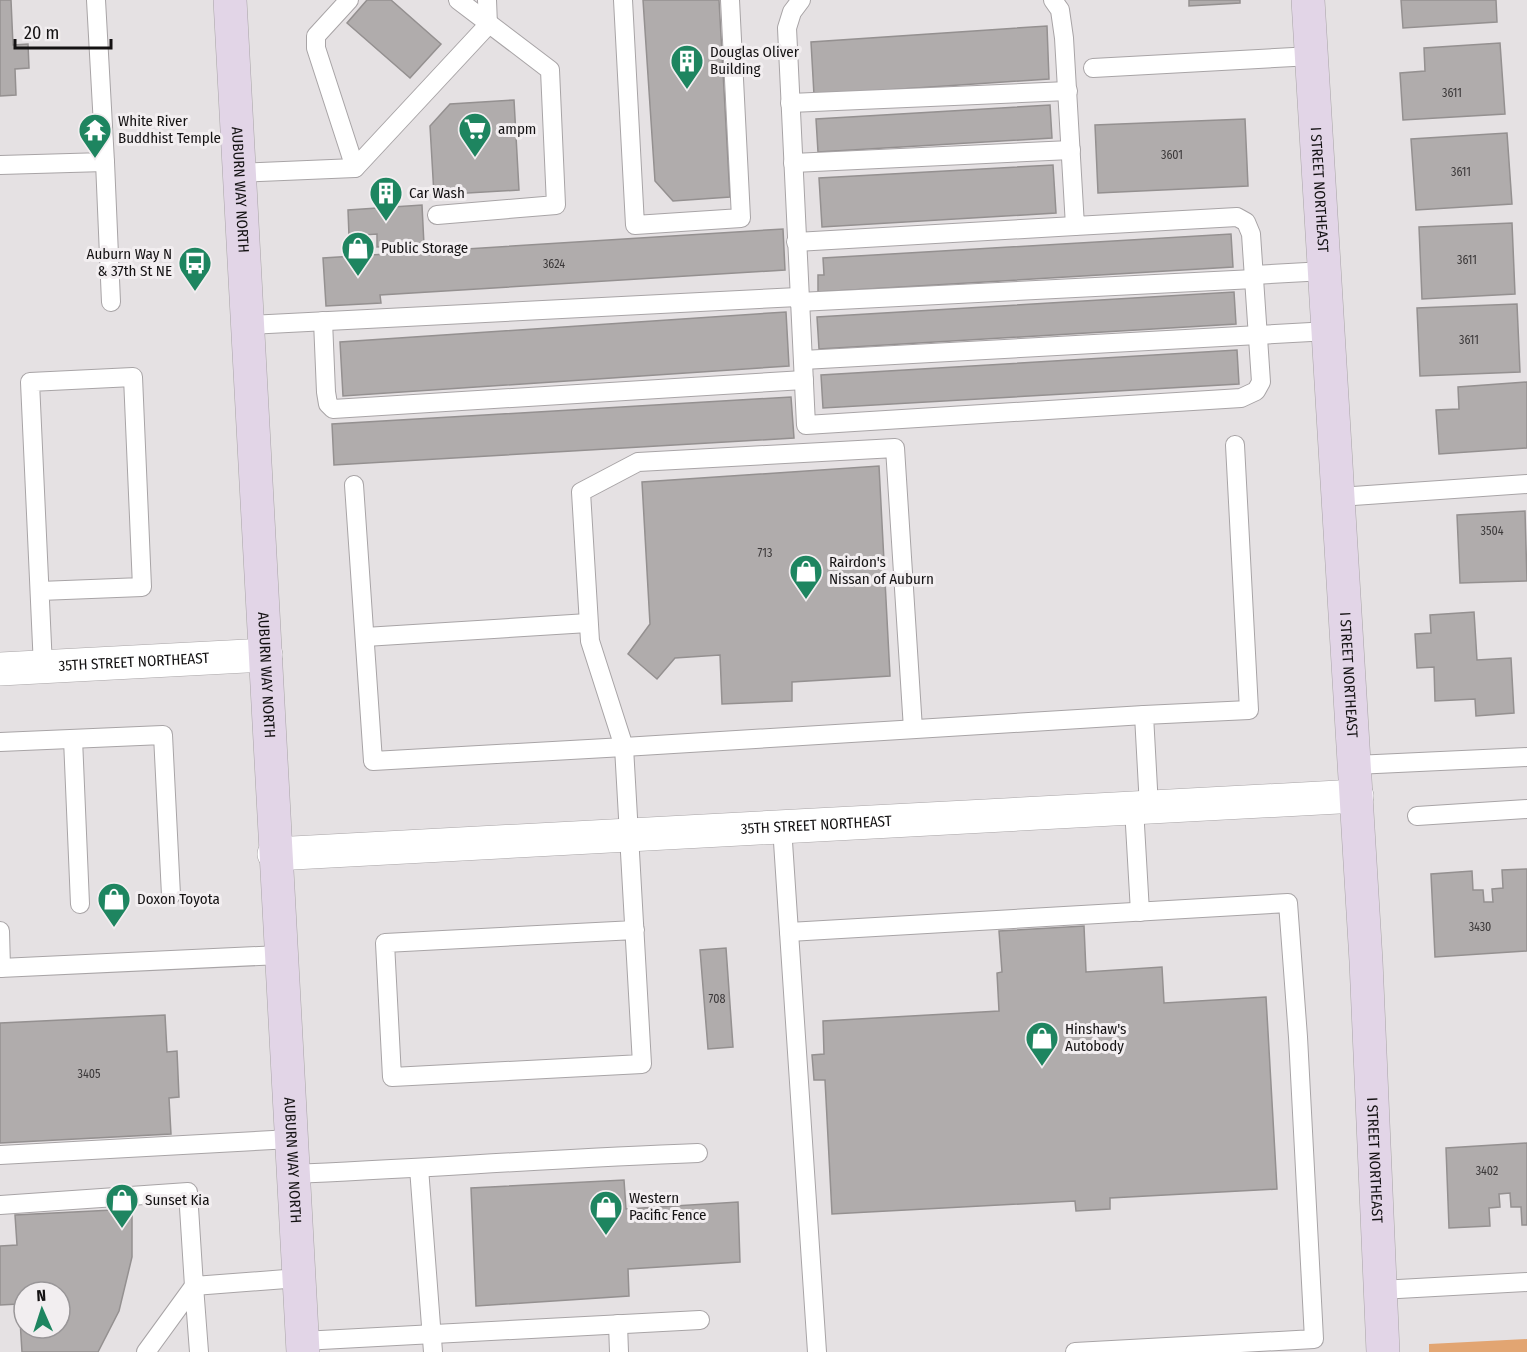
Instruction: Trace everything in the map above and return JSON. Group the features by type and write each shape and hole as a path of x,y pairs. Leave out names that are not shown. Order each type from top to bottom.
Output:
{"main road":[{"name":"AUBURN WAY NORTH","path":"230,0 302,1347"},
{"name":"I STREET NORTHEAST","path":"1308,0 1356,781 1383,1352"}],"street":[{"name":"35TH STREET NORTHEAST","path":"0,669 266,655"},
{"name":"35TH STREET NORTHEAST","path":"274,854 1142,808 1356,781"}],"lane":[{"path":"96,0 111,302"},
{"path":"349,0 316,36 316,48 355,168"},
{"path":"437,215 556,205 550,70 458,0"},
{"path":"239,173 355,168 488,25 487,0"},
{"path":"623,0 635,225 741,219 730,0"},
{"path":"796,242 1237,217 1246,222 1251,234 1261,382 1256,391 1241,398 806,424 796,242 787,28 792,12 801,0"},
{"path":"1053,0 1060,10 1068,91 1075,226"},
{"path":"1093,69 1312,56"},
{"path":"790,103 1068,91"},
{"path":"793,163 1071,150"},
{"path":"0,165 105,162"},
{"path":"248,326 1254,277 1325,271"},
{"path":"323,321 326,392 328,404 333,409 804,380"},
{"path":"803,360 1329,331"},
{"path":"40,591 142,587 133,377 30,382 43,667"},
{"path":"354,485 373,761 1249,710 1235,444"},
{"path":"635,930 385,943 392,1077 642,1064 635,930 624,747 590,640 581,492 638,462 895,448 913,729"},
{"path":"1339,497 1527,484"},
{"path":"364,637 588,623"},
{"path":"1140,912 1144,715"},
{"path":"0,742 163,735 171,895"},
{"path":"73,739 80,904"},
{"path":"1356,781 1527,757"},
{"path":"1417,816 1527,809"},
{"path":"782,827 817,1352"},
{"path":"789,933 1288,903 1298,1037 1314,1340 1075,1352"},
{"path":"0,932 1,968 280,955"},
{"path":"0,1155 291,1138"},
{"path":"293,1174 524,1160 698,1153"},
{"path":"419,1168 432,1343"},
{"path":"0,1205 188,1192 199,1352"},
{"path":"146,1352 194,1286 299,1278"},
{"path":"1380,1290 1527,1282"},
{"path":"302,1347 432,1343 618,1324 700,1320"},
{"path":"618,1324 619,1352"}],"shaded area":[{"path":"1527,1339 1527,1352 1429,1352 1429,1344"}],"building":[{"path":"0,0 11,0 13,45 28,44 29,68 15,69 16,95 0,96"},
{"path":"367,0 391,0 441,44 410,78 347,23"},
{"name":"Douglas Oliver Building","path":"643,0 719,0 730,197 673,201 655,181"},
{"path":"1189,0 1240,0 1240,3 1189,6"},
{"path":"1401,0 1496,0 1497,22 1403,28"},
{"path":"1047,26 1049,79 814,95 811,42"},
{"path":"1500,43 1505,114 1403,120 1400,73 1425,71 1424,48"},
{"name":"ampm","path":"514,100 519,190 434,195 430,126 450,104"},
{"path":"1050,105 1052,138 818,152 816,119"},
{"path":"1245,119 1248,186 1098,193 1095,125"},
{"path":"1507,133 1512,204 1416,210 1411,139"},
{"path":"1053,165 1056,213 822,227 819,178"},
{"name":"Car Wash","path":"422,205 424,245 377,247 377,234 349,236 348,210"},
{"path":"1512,223 1515,294 1422,299 1419,227"},
{"path":"783,229 785,270 380,295 381,303 326,306 323,258"},
{"path":"1231,234 1233,267 818,292 818,275 824,275 823,258"},
{"path":"1234,292 1236,324 819,349 817,317"},
{"path":"1517,304 1520,372 1420,376 1417,308"},
{"path":"786,312 789,366 343,396 340,342"},
{"path":"1237,350 1239,384 823,408 821,375"},
{"path":"1527,382 1527,448 1439,454 1436,410 1459,409 1458,387"},
{"path":"791,397 794,438 334,465 332,424"},
{"path":"879,466 890,676 792,682 792,701 722,704 720,655 675,658 657,679 628,654 650,624 642,482"},
{"path":"1525,511 1527,581 1460,583 1457,515"},
{"path":"1474,612 1477,660 1511,658 1514,713 1476,716 1475,699 1435,701 1434,667 1417,668 1415,634 1431,633 1430,615"},
{"path":"1527,869 1527,951 1435,957 1431,874 1472,871 1473,890 1483,890 1484,902 1493,902 1492,889 1503,888 1502,870"},
{"name":"Hinshaw's Autobody","path":"1084,926 1086,972 1162,967 1164,1003 1266,997 1277,1189 1110,1198 1110,1209 1076,1211 1075,1201 832,1214 825,1080 814,1080 812,1055 824,1054 823,1021 999,1011 997,973 1002,972 999,931"},
{"path":"726,948 733,1047 708,1049 700,950"},
{"path":"165,1015 167,1052 177,1051 179,1097 169,1098 171,1134 0,1143 0,1023"},
{"path":"1527,1143 1527,1225 1522,1225 1521,1207 1511,1207 1510,1193 1499,1194 1500,1207 1489,1208 1490,1226 1449,1228 1446,1148"},
{"name":"Western Pacific Fence","path":"624,1180 626,1209 738,1202 740,1262 628,1269 629,1296 476,1306 471,1188"},
{"path":"132,1209 132,1257 119,1311 98,1352 22,1352 21,1340 72,1340 72,1280 12,1280 12,1304 0,1305 0,1246 17,1245 15,1215"}],"place":[{"name":"Douglas Oliver Building","path":"687,90"},
{"name":"ampm","path":"475,158"},
{"name":"White River Buddhist Temple","path":"95,159"},
{"name":"Car Wash","path":"386,222"},
{"name":"Public Storage","path":"358,277"},
{"name":"Auburn Way N & 37th St NE","path":"195,292"},
{"name":"Rairdon's Nissan of Auburn","path":"806,600"},
{"name":"Doxon Toyota","path":"114,928"},
{"name":"Hinshaw's Autobody","path":"1042,1067"},
{"name":"Sunset Kia","path":"122,1229"},
{"name":"Western Pacific Fence","path":"606,1236"}]}
